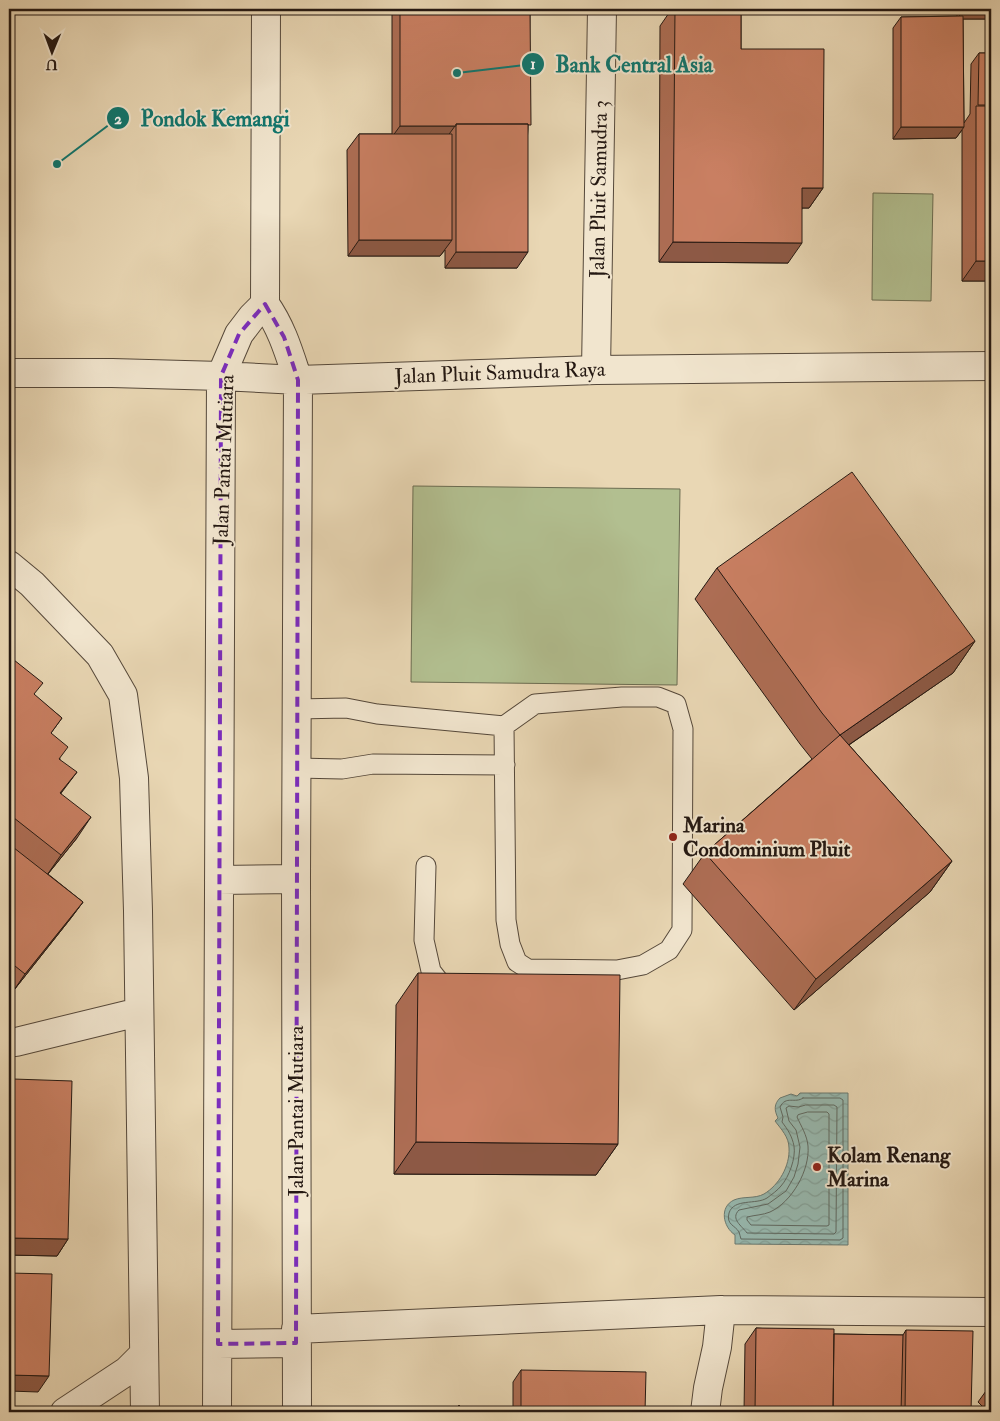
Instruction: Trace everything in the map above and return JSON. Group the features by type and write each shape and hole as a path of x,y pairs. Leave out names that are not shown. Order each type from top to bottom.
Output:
{"street":[{"path":"265,304 266,9"},
{"name":"Jalan Pluit Samudra 3","path":"596,370 602,9"},
{"name":"Jalan Pantai Mutiara","path":"217,1412 222,376 239,334 265,304 275,318 284,337 298,380 298,768 296,879 297,1412"},
{"name":"Jalan Pluit Samudra Raya","path":"9,373 112,373 298,380 596,370 991,366"},
{"path":"9,565 32,584 100,655 123,695 134,778 145,1412"},
{"path":"219,880 296,879"},
{"path":"9,1042 16,1042 139,1012"},
{"path":"704,1412 717,1347 721,1310"},
{"path":"218,1344 296,1336 721,1310 991,1312"},
{"path":"65,1412 127,1371 144,1354"}],"lane":[{"path":"297,709 346,708 377,714 504,726 535,704 631,697 658,697 676,704 683,729 682,930 669,950 643,965 617,970 511,968 506,920 504,726"},
{"path":"298,768 342,769 373,764 505,765"},
{"path":"426,866 424,940 431,971 442,985 459,991 466,991"}],"highlighted area":[{"path":"265,304 284,337 298,380 296,1343 218,1344 221,376 239,334"}],"green space":[{"path":"873,193 933,194 931,301 872,300"},
{"path":"413,486 680,489 677,685 411,682"}],"water":[{"name":"Kolam Renang Marina","path":"800,1093 848,1093 848,1245 735,1244 735,1235 725,1222 726,1207 734,1200 764,1194 779,1180 788,1162 789,1144 775,1121 778,1118 775,1110 776,1105 780,1098 791,1094 797,1096"}],"building":[{"path":"400,9 530,9 531,125 456,124 456,126 400,126"},
{"path":"675,9 741,9 741,49 824,49 823,188 802,188 802,243 673,242"},
{"path":"963,16 964,127 901,127 901,17"},
{"path":"979,53 991,53 991,105 978,105"},
{"path":"976,106 991,106 991,261 976,261"},
{"path":"456,124 528,124 528,252 456,252"},
{"path":"359,134 452,134 452,240 359,240"},
{"path":"852,472 975,641 840,735 717,568"},
{"path":"9,656 43,683 34,694 62,718 51,733 68,747 59,759 77,772 60,793 91,817 61,855 9,814"},
{"path":"840,735 952,861 816,979 705,853"},
{"path":"9,844 83,902 25,974 9,963"},
{"path":"418,973 620,975 618,1144 416,1142"},
{"path":"13,1079 72,1081 68,1239 9,1238 11,1188 9,1188 9,1112 13,1112"},
{"path":"9,1273 52,1274 49,1376 9,1375"},
{"path":"756,1328 834,1329 833,1412 755,1412"},
{"path":"906,1330 973,1331 971,1412 905,1412"},
{"path":"834,1334 903,1335 901,1412 833,1412"},
{"path":"521,1370 646,1372 645,1412 521,1412"},
{"path":"991,1386 991,1396 986,1391"},
{"path":"459,1405 466,1412 453,1412"}],"place":[{"name":"Bank Central Asia","path":"457,73"},
{"name":"Pondok Kemangi","path":"57,164"},
{"name":"Marina Condominium Pluit","path":"673,837"},
{"name":"Kolam Renang Marina","path":"817,1167"}]}
